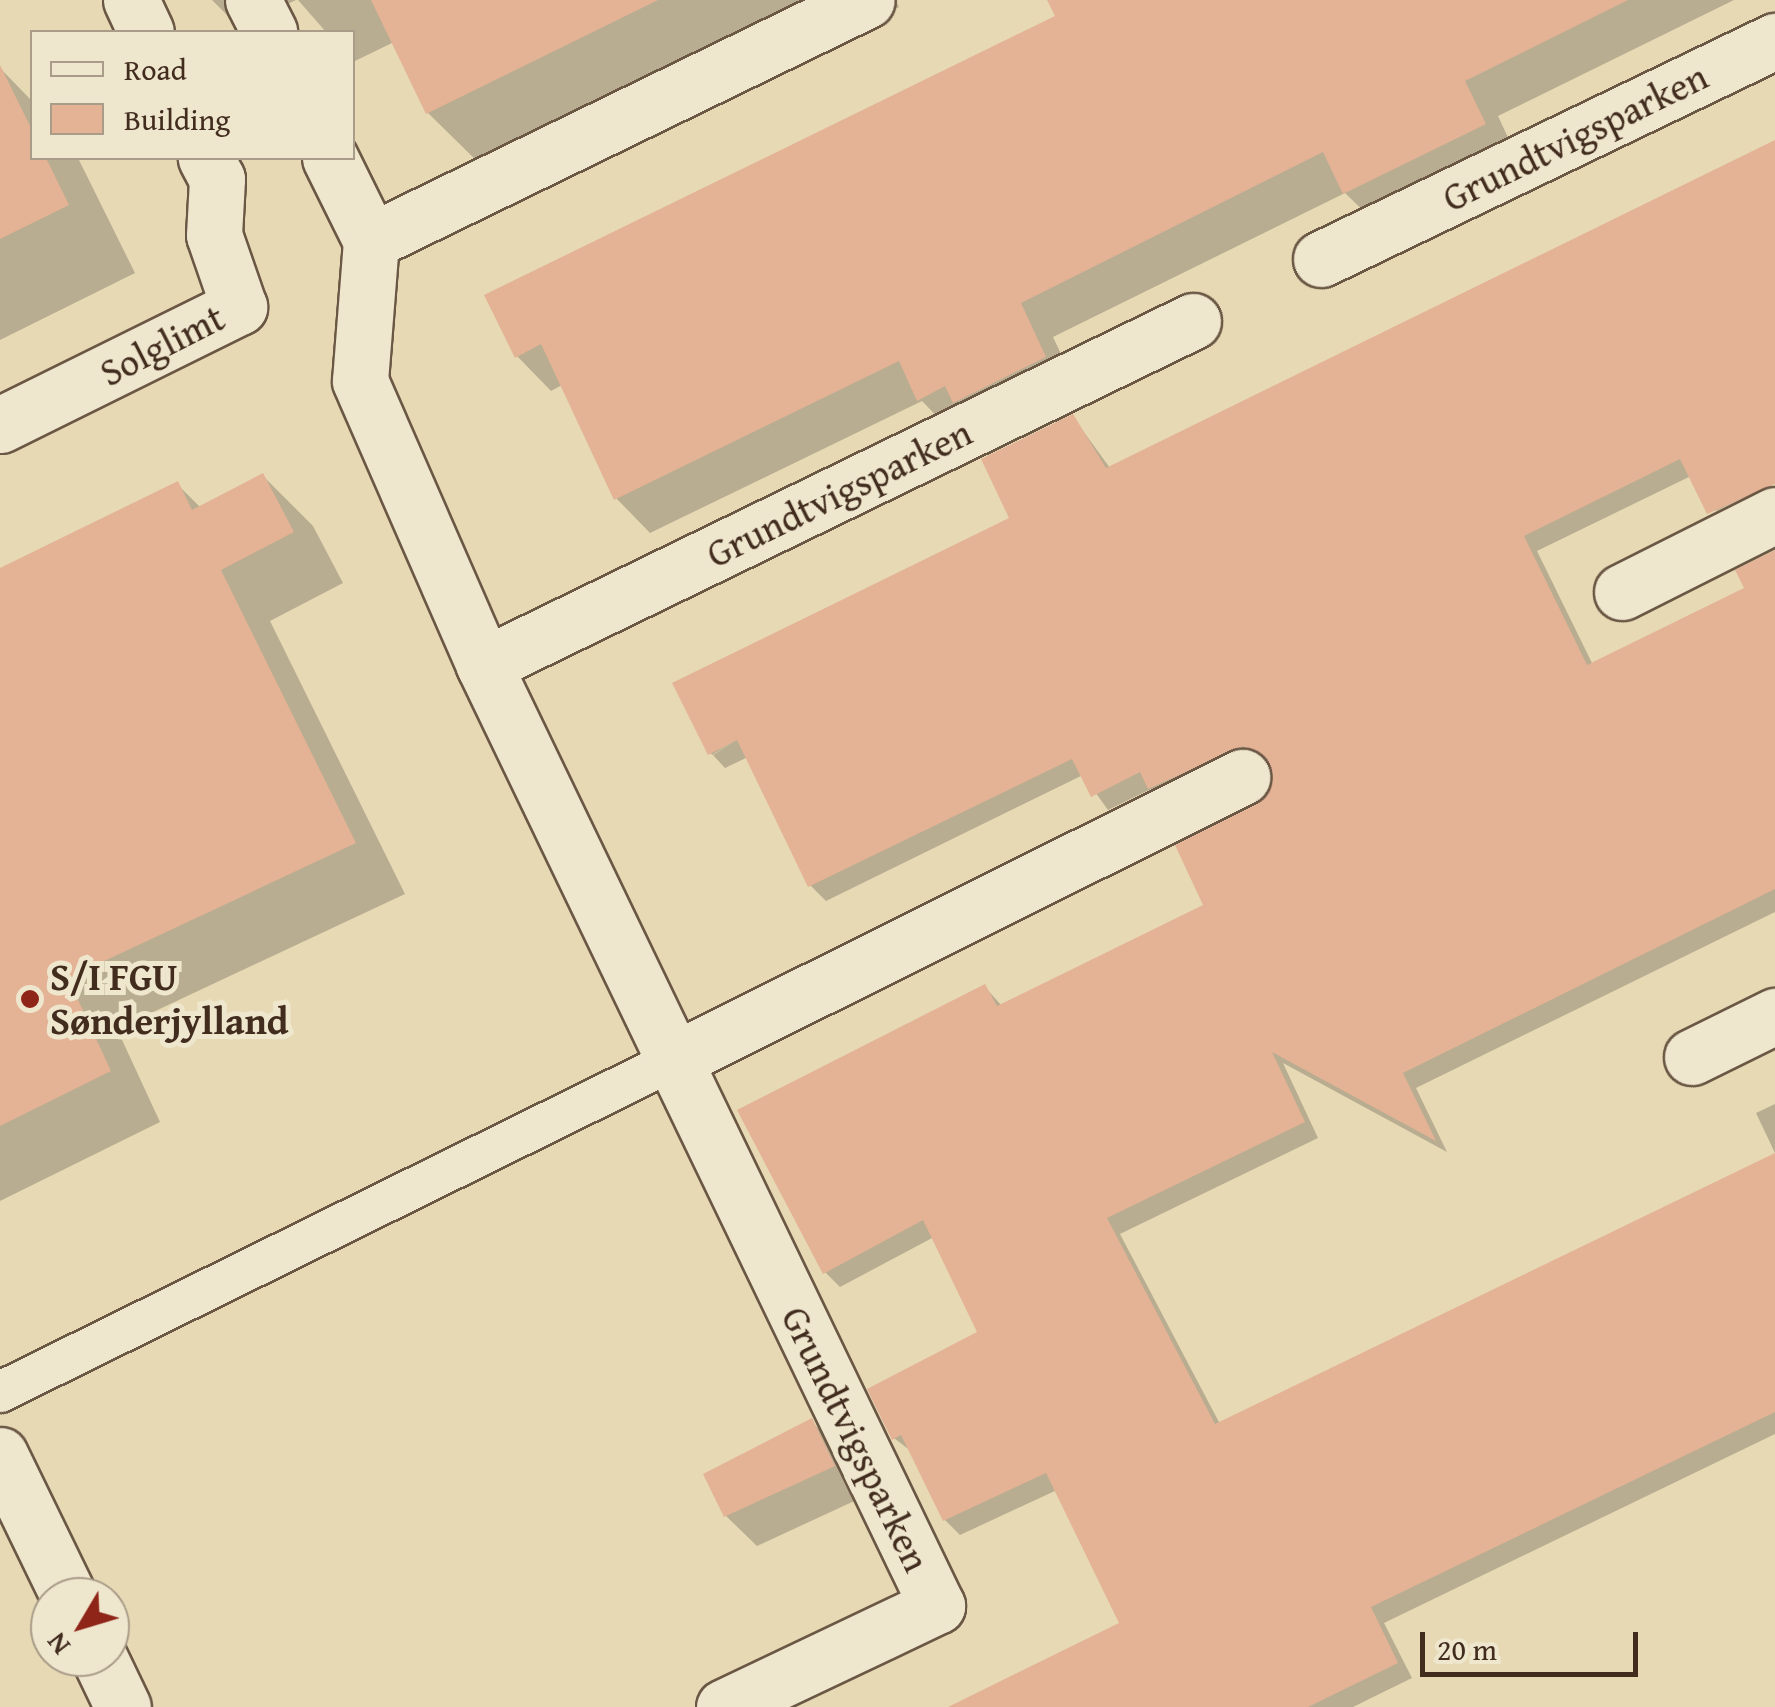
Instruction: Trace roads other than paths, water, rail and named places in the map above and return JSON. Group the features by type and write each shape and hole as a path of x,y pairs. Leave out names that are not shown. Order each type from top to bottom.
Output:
{"street":[{"path":"131,0 145,30"},
{"path":"253,0 268,30"},
{"path":"331,160 371,241 867,0"},
{"name":"Grundtvigsparken","path":"1322,259 1775,40"},
{"name":"Solglimt","path":"0,425 239,308 214,234 217,179 207,160"},
{"name":"Grundtvigsparken","path":"371,241 360,380 484,665 937,1606 724,1707"},
{"name":"Grundtvigsparken","path":"484,665 1193,321"},
{"path":"1622,592 1775,515"},
{"path":"674,1060 1242,776"},
{"path":"1692,1058 1775,1016"},
{"path":"0,1456 59,1577"},
{"path":"108,1677 123,1707"}],"lane":[{"path":"0,1392 674,1060"}],"place":[{"name":"S/I FGU Sønderjylland","path":"30,999"}]}
